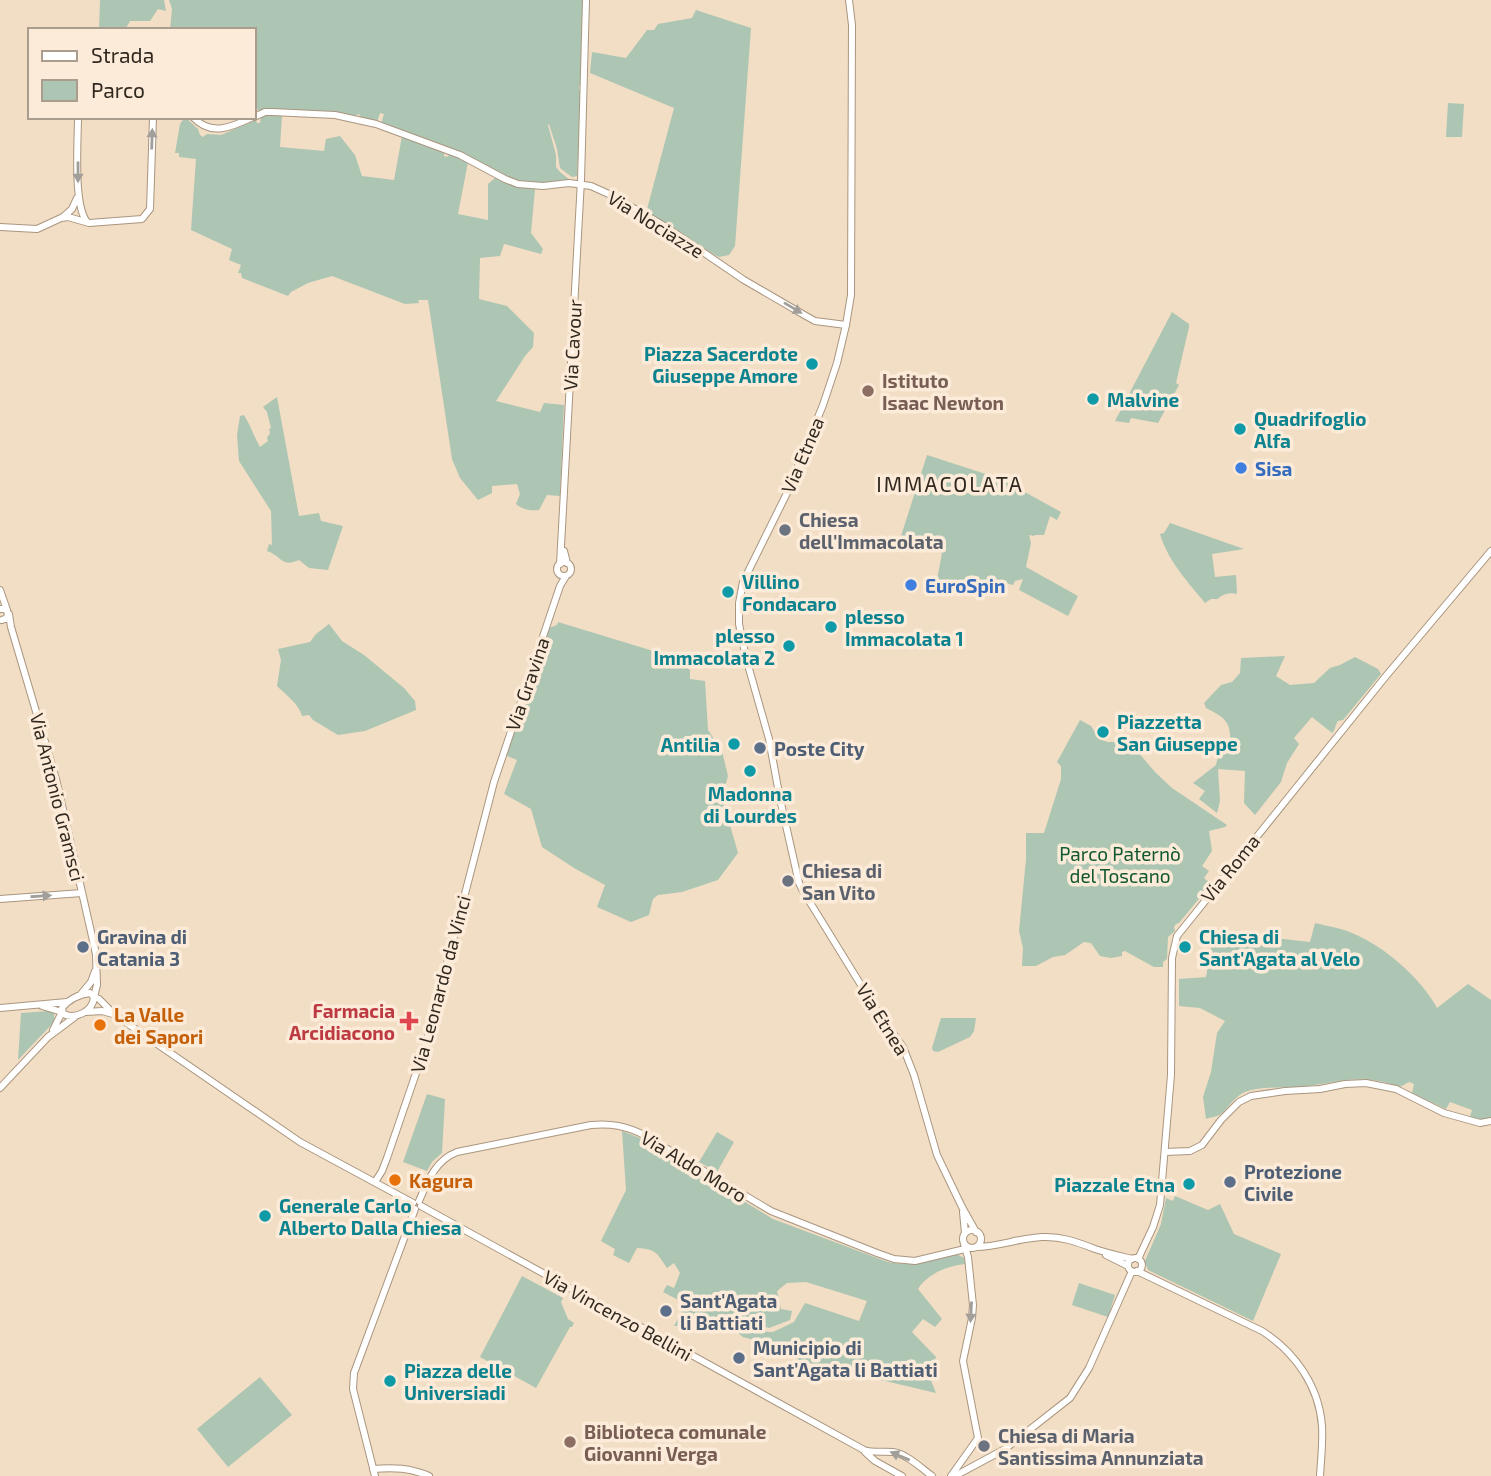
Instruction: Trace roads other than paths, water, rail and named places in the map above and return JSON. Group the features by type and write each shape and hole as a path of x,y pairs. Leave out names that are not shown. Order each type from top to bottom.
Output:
{"main road":[{"path":"580,183 586,0"},
{"name":"Via Etnea","path":"849,0 852,25 852,237 850,301 846,325 837,363 797,472 743,582 739,624 769,739 779,799 799,883 877,1011 903,1047 937,1155 962,1207"},
{"name":"Via Nociazze","path":"256,116 272,112 343,116 376,124 460,155 512,182 536,186 580,183 591,186 666,227 744,280 815,321 846,325"},
{"path":"78,119 78,194 81,213 92,223"},
{"path":"61,218 75,218 92,223 142,219 150,209 153,119"},
{"name":"Via Nociazze","path":"195,119 203,126 214,129 226,128 248,119"},
{"name":"Via Cavour","path":"564,563 579,215 583,188 580,183"},
{"path":"0,226 37,229 61,218 72,209 78,194"},
{"name":"Via Roma","path":"953,1476 991,1457 1024,1435 1061,1405 1078,1387 1109,1327 1158,1214 1171,1075 1172,958 1181,929 1491,551"},
{"path":"564,563 571,569 570,573 563,575 557,569 564,563"},
{"name":"Via Gravina","path":"494,782 563,575"},
{"name":"Via Antonio Gramsci","path":"0,590 56,779 96,954 96,996"},
{"path":"1,619 7,618 5,611"},
{"path":"1,619 10,627"},
{"name":"Via Leonardo da Vinci","path":"375,1182 382,1171 426,1044 494,782"},
{"path":"0,899 82,892"},
{"path":"0,1088 48,1037 56,1026 62,1008 81,994 96,969"},
{"path":"48,1037 93,1005 96,996 90,993 81,994"},
{"name":"Via Vincenzo Bellini","path":"96,996 115,1015 300,1142 864,1450"},
{"path":"0,1008 67,1002"},
{"path":"39,1005 62,1012 66,1016 76,1016"},
{"path":"84,1012 102,1011 115,1015"},
{"path":"1165,1152 1191,1151 1202,1145 1239,1102 1251,1096 1352,1083 1396,1089 1444,1113 1480,1123 1491,1121"},
{"name":"Via Aldo Moro","path":"374,1473 353,1389 354,1373 428,1181 443,1159 457,1152 591,1125 625,1126 786,1218 894,1259 915,1261 954,1251 967,1243"},
{"path":"944,1253 967,1243 980,1243 978,1234 962,1207"},
{"path":"953,1476 978,1437 963,1362 973,1305 962,1207"},
{"path":"967,1243 970,1231 990,1243 997,1244"},
{"path":"967,1243 988,1247 1040,1237 1069,1239 1135,1265 1155,1280 1275,1339 1304,1370 1318,1405 1323,1438 1320,1476"},
{"path":"954,1251 968,1257"},
{"path":"864,1450 902,1455 932,1476"},
{"path":"864,1450 874,1461 902,1476"},
{"path":"874,1461 879,1452"},
{"path":"374,1473 393,1468 409,1469 429,1476"}],"place":[{"name":"Piazza Sacerdote Giuseppe Amore","path":"812,364"},
{"name":"Istituto Isaac Newton","path":"868,391"},
{"name":"Malvine","path":"1093,399"},
{"name":"Quadrifoglio Alfa","path":"1240,429"},
{"name":"Sisa","path":"1241,468"},
{"name":"Chiesa dell'Immacolata","path":"785,530"},
{"name":"EuroSpin","path":"911,585"},
{"name":"Villino Fondacaro","path":"728,592"},
{"name":"plesso Immacolata 1","path":"831,627"},
{"name":"plesso Immacolata 2","path":"789,646"},
{"name":"Piazzetta San Giuseppe","path":"1103,732"},
{"name":"Antilia","path":"734,744"},
{"name":"Poste City","path":"760,748"},
{"name":"Madonna di Lourdes","path":"750,771"},
{"name":"Chiesa di San Vito","path":"788,881"},
{"name":"Gravina di Catania 3","path":"83,947"},
{"name":"Chiesa di Sant'Agata al Velo","path":"1185,947"},
{"name":"Farmacia Arcidiacono","path":"409,1021"},
{"name":"La Valle dei Sapori","path":"100,1025"},
{"name":"Kagura","path":"395,1180"},
{"name":"Protezione Civile","path":"1230,1182"},
{"name":"Piazzale Etna","path":"1189,1184"},
{"name":"Generale Carlo Alberto Dalla Chiesa","path":"265,1216"},
{"name":"Sant'Agata li Battiati","path":"666,1311"},
{"name":"Municipio di Sant'Agata li Battiati","path":"739,1358"},
{"name":"Piazza delle Universiadi","path":"390,1381"},
{"name":"Biblioteca comunale Giovanni Verga","path":"570,1442"},
{"name":"Chiesa di Maria Santissima Annunziata","path":"984,1446"}],"district":[{"name":"IMMACOLATA","path":"950,483"}],"park label":[{"name":"Parco Paternò del Toscano","path":"1120,864"}]}
